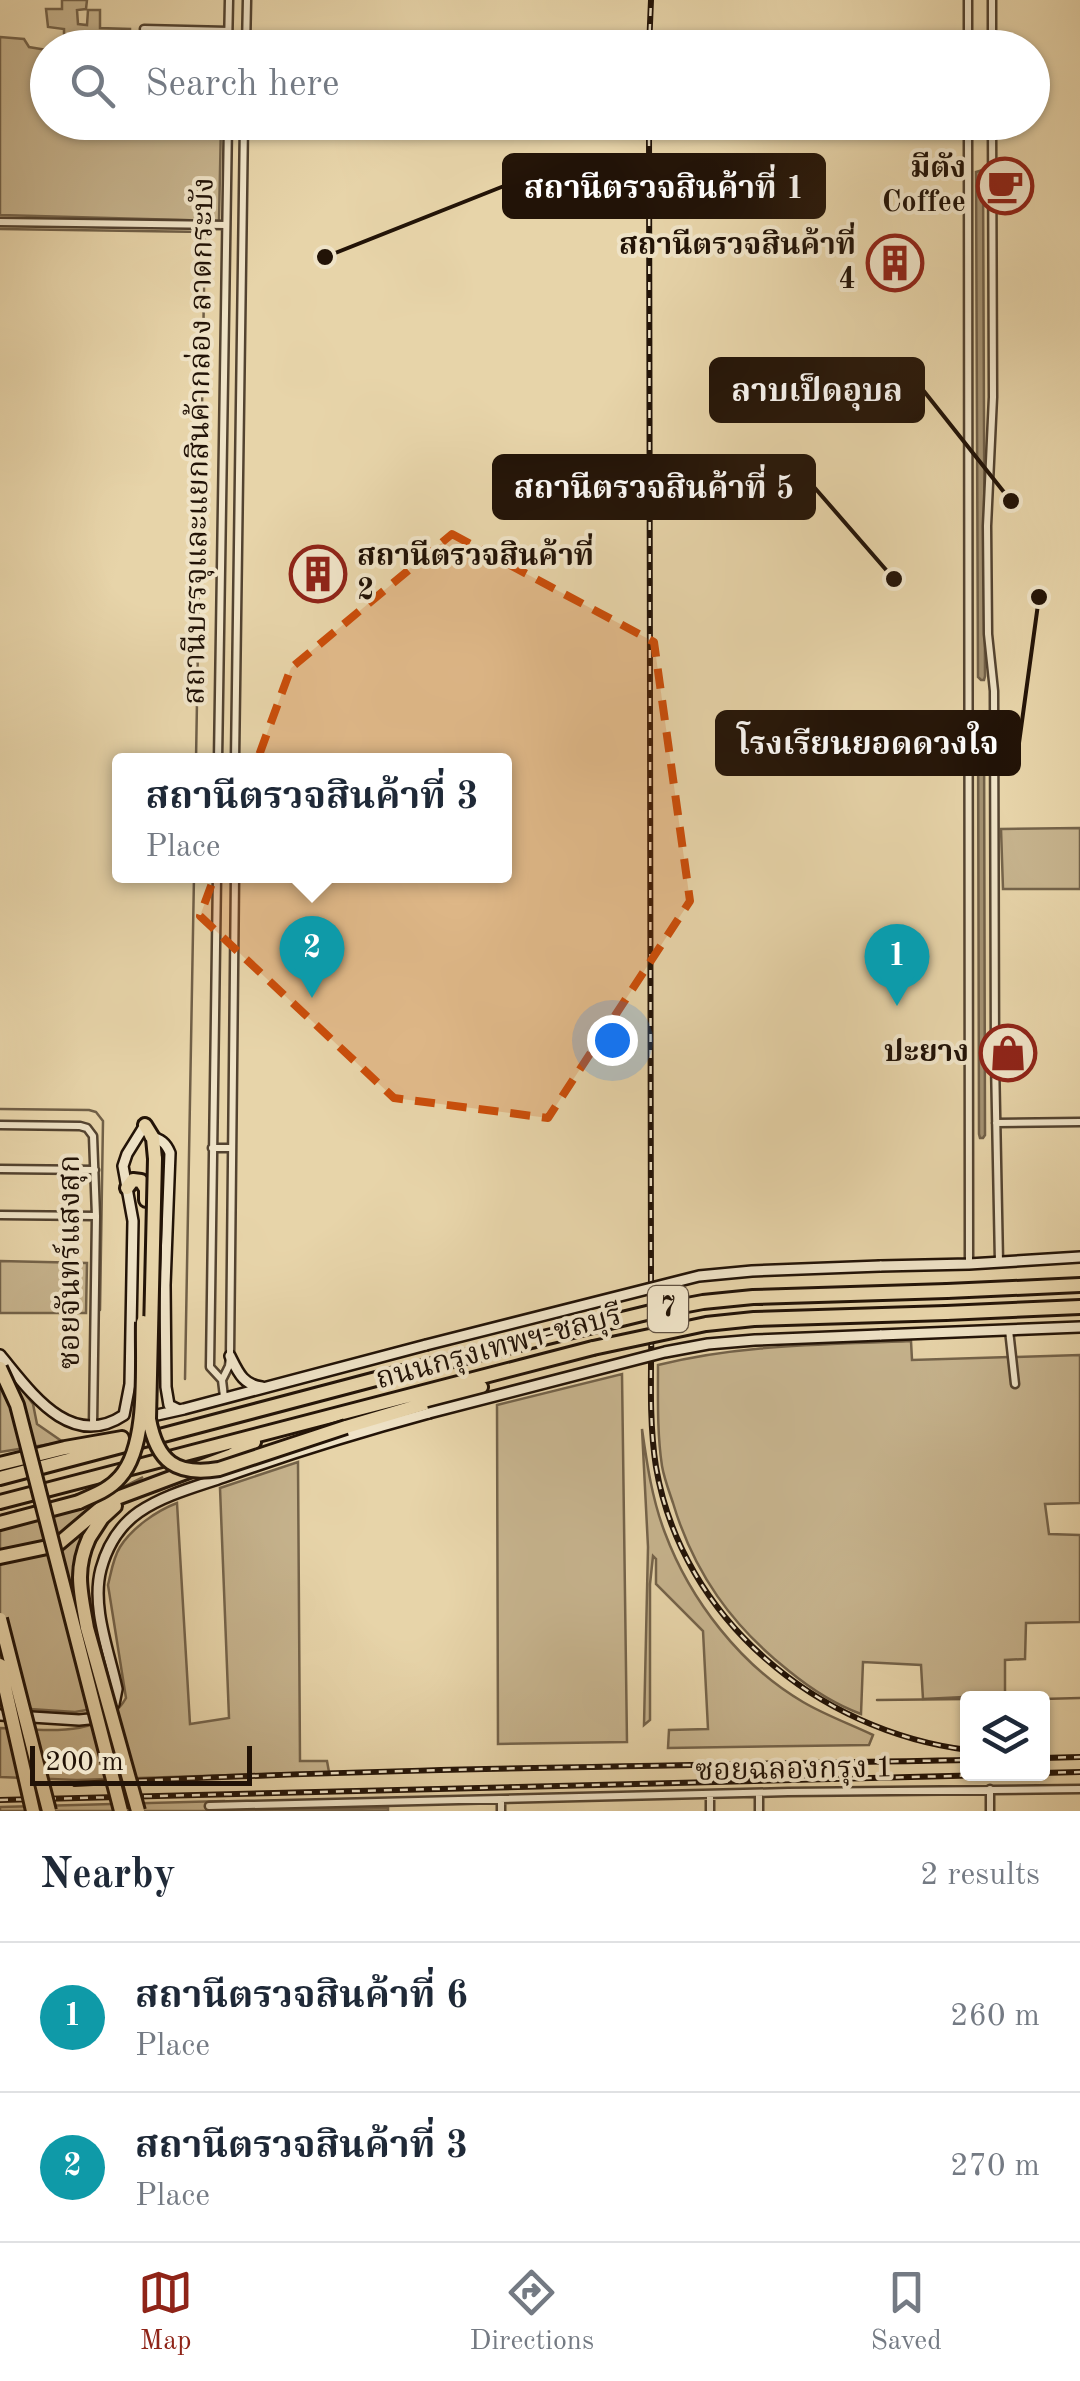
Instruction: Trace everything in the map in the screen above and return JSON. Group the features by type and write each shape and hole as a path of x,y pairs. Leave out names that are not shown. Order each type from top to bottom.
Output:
{"highway":[{"path":"146,1125 153,1138 155,1159 149,1420 160,1455 174,1466 200,1472 219,1469 479,1388 544,1362"},
{"path":"0,1523 102,1492 120,1478 134,1455 140,1430 146,1189 133,1180 126,1188"},
{"name":"ถนนกรุงเทพฯ-ชลบุรี","path":"0,1478 391,1375 703,1302 1080,1285"},
{"name":"ถนนกรุงเทพฯ-ชลบุรี","path":"0,1502 593,1348 706,1324 1080,1307"},
{"path":"0,1368 17,1405 122,1811"},
{"path":"0,1461 132,1436 391,1375"},
{"path":"0,1557 57,1546 109,1502 232,1455 274,1431"},
{"path":"129,1495 102,1518 79,1564 87,1628 138,1811"},
{"path":"0,1619 49,1811"},
{"path":"0,1666 33,1811"}],"main road":[{"path":"0,1354 41,1404 67,1420 93,1425 124,1415 130,1384 133,1221 123,1166 126,1154 146,1125"},
{"path":"136,1139 159,1139 170,1153 166,1395 171,1407 184,1409"},
{"path":"128,1400 132,1412 157,1415 699,1276 1080,1258"},
{"path":"0,1715 79,1720 114,1704 118,1689 98,1600 102,1565 115,1536 142,1510 172,1496 312,1446 665,1352 755,1340 1010,1335 1080,1327"},
{"path":"230,1356 243,1380 268,1388"}],"street":[{"path":"228,0 228,30"},
{"path":"246,30 247,0"},
{"path":"968,0 968,30"},
{"path":"992,0 992,30"},
{"path":"144,29 186,30"},
{"name":"สถานีบรรจุและแยกสินค้ากล่อง ลาดกระบัง","path":"218,753 227,140"},
{"name":"สถานีบรรจุและแยกสินค้ากล่อง ลาดกระบัง","path":"236,753 244,140"},
{"path":"968,140 969,1264"},
{"path":"992,140 993,397 987,526 988,634 994,690 999,1262"},
{"path":"227,144 244,144"},
{"path":"0,222 226,225"},
{"path":"216,883 210,1367 222,1380"},
{"path":"224,1397 222,1380 230,1356 235,883"},
{"path":"215,980 234,980"},
{"path":"996,1123 1080,1122"},
{"name":"ซอยจันทร์แสงสุก","path":"0,1125 75,1126 87,1128 94,1136 93,1425"},
{"path":"212,1148 232,1148"},
{"path":"0,1168 95,1170"},
{"path":"0,1215 96,1216"},
{"path":"1010,1335 1015,1384"},
{"path":"990,1788 990,1811"},
{"name":"ซอยฉลองกรุง 1","path":"209,1806 1080,1789"},
{"path":"759,1793 759,1811"},
{"path":"710,1794 710,1811"},
{"path":"575,1797 575,1811"},
{"path":"501,1798 501,1811"}],"highlighted area":[{"path":"452,534 654,642 690,901 548,1118 394,1098 200,916 291,668"}],"shaded area":[{"path":"62,0 87,0 86,9 77,10 78,24 87,25 88,10 100,10 100,28 130,30 48,27 46,9 62,9"},
{"path":"0,37 24,39 30,47 30,140 221,140 219,221 0,215"},
{"path":"983,170 985,676 981,680 976,172"},
{"path":"978,717 984,717 983,1138 979,1134"},
{"path":"1080,828 1080,889 1003,889 1001,829"},
{"path":"0,1261 87,1263 86,1313 0,1313"},
{"path":"911,1341 912,1360 1080,1355 1080,1503 1045,1504 1049,1534 1080,1535 1080,1622 1026,1623 1025,1659 1005,1660 1005,1691 960,1691 960,1697 923,1699 921,1665 863,1662 861,1714 814,1690 769,1654 733,1617 704,1575 682,1528 663,1471 658,1365 752,1349"},
{"path":"0,1361 33,1404 37,1424 63,1442 0,1452"},
{"path":"622,1374 627,1742 498,1744 497,1405"},
{"path":"642,1429 660,1520 688,1583 703,1606 759,1670 803,1702 873,1735 869,1745 668,1748 669,1730 708,1729 703,1631 656,1584 653,1556 650,1720 644,1725 648,1547"},
{"path":"298,1462 300,1761 327,1761 329,1772 77,1780 0,1777 0,1728 51,1730 87,1726 116,1711 126,1698 108,1585 112,1566 131,1533 153,1515 177,1503 190,1724 229,1718 220,1488"},
{"path":"143,1477 112,1495 59,1537 0,1553 0,1529 81,1508"},
{"path":"86,1528 73,1568 73,1595 102,1699 92,1709 75,1712 0,1707 0,1563 65,1548"},
{"path":"224,1801 225,1811 0,1811 0,1807"},
{"path":"388,1808 388,1811 225,1811"}],"waterway":[{"path":"0,229 205,232 196,753"},
{"path":"185,1379 194,883"},
{"path":"0,1109 89,1110 103,1121 100,1310"},
{"path":"1050,1699 1080,1698"},
{"path":"877,1700 960,1699"}],"railway":[{"path":"650,30 651,0"},
{"path":"649,140 651,1380 656,1467 671,1522 694,1573 726,1618 765,1658 810,1692 859,1719 912,1739 960,1748"},
{"path":"1050,1758 1080,1757"},
{"path":"75,1784 408,1771 960,1760"},
{"path":"1050,1773 1080,1772"},
{"path":"0,1800 960,1776"}],"place":[{"name":"มีตัง Coffee","path":"1005,186"},
{"name":"สถานีตรวจสินค้าที่ 1","path":"325,257"},
{"name":"สถานีตรวจสินค้าที่ 4","path":"895,263"},
{"name":"ลาบเป็ดอุบล","path":"1011,501"},
{"name":"สถานีตรวจสินค้าที่ 2","path":"318,574"},
{"name":"สถานีตรวจสินค้าที่ 5","path":"894,579"},
{"name":"โรงเรียนยอดดวงใจ","path":"1039,597"},
{"name":"สถานีตรวจสินค้าที่ 3","path":"312,998"},
{"name":"สถานีตรวจสินค้าที่ 6","path":"897,1006"},
{"name":"ปะยาง","path":"1008,1053"}]}
